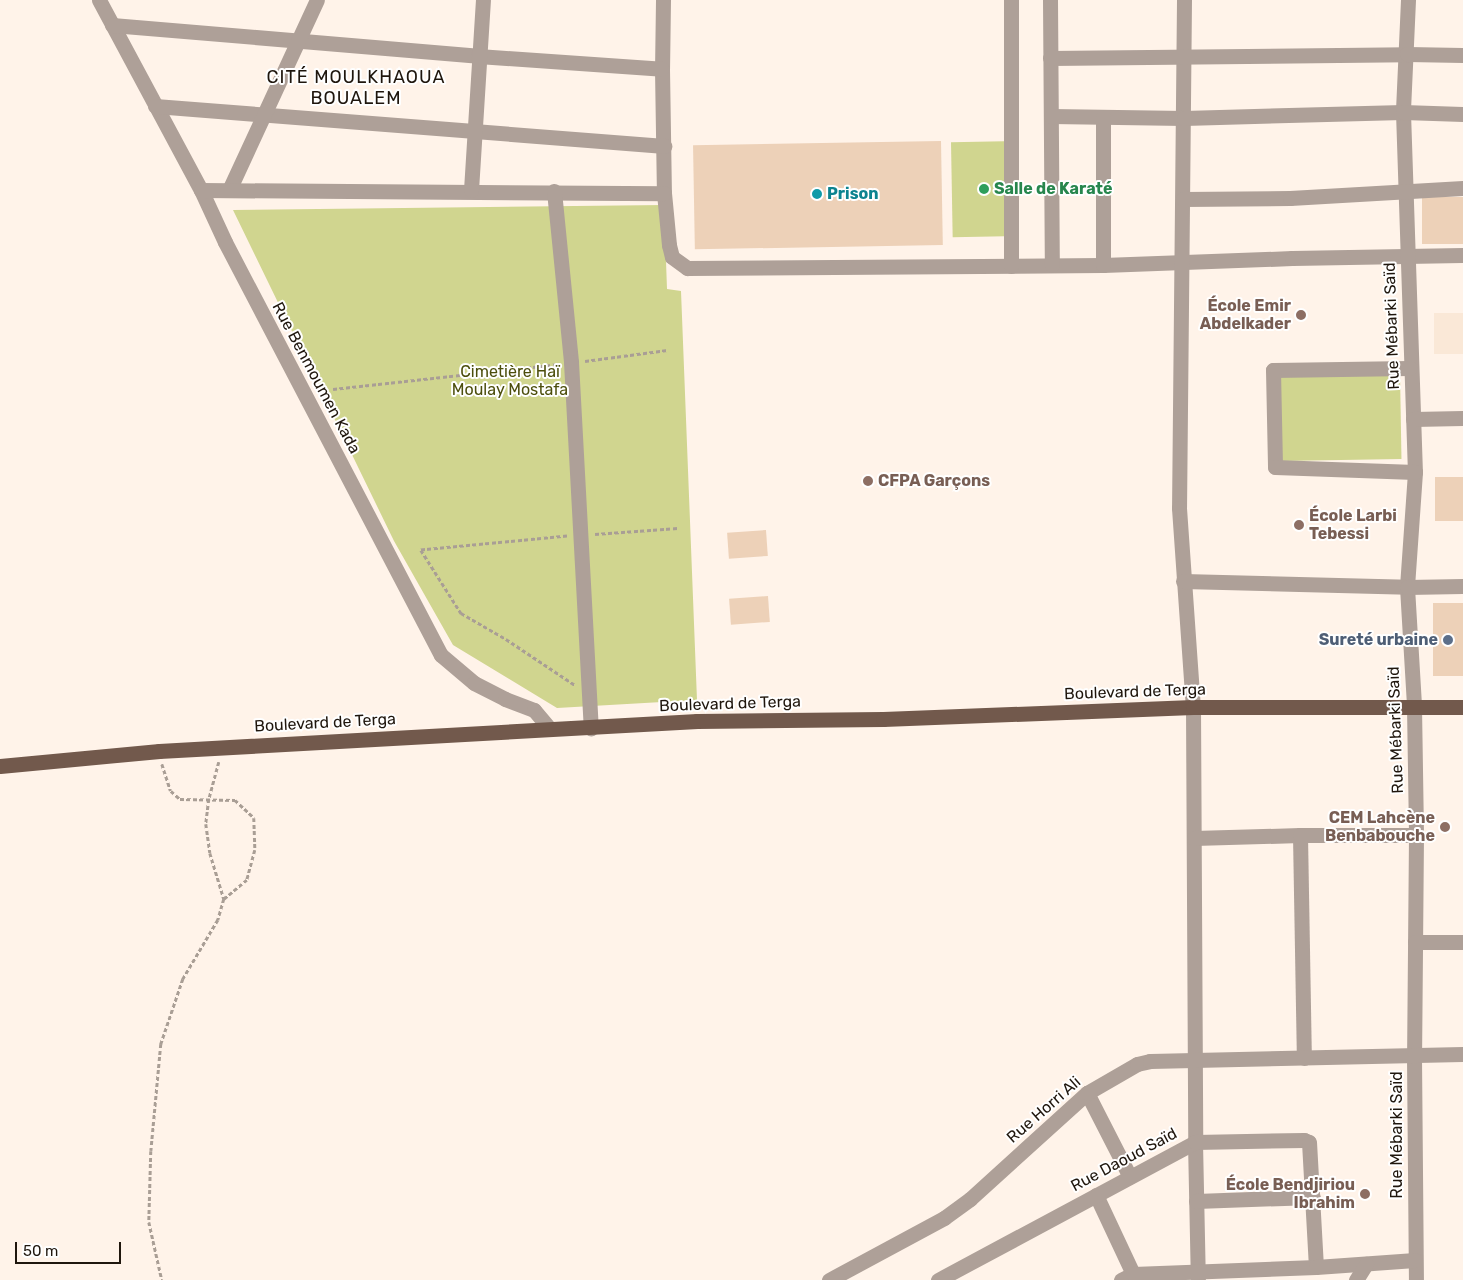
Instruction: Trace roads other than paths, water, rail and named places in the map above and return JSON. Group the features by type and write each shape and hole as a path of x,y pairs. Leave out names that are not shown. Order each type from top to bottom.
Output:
{"main road":[{"name":"Boulevard de Terga","path":"0,766 159,751 697,721 882,719 1193,707 1463,707"}],"street":[{"name":"Rue Benmoumen Kada","path":"99,0 201,190 225,242 441,655 474,683 534,710 549,728"},
{"path":"230,188 317,0"},
{"path":"471,190 478,56 484,0"},
{"path":"663,0 664,193 672,257 688,268 1052,266 1463,255"},
{"path":"1011,0 1011,266"},
{"path":"1050,0 1052,266"},
{"path":"1184,0 1183,262 1179,508 1193,707 1197,1275"},
{"name":"Rue Mébarki Saïd","path":"1408,0 1403,112 1410,368 1415,472 1407,587 1414,706 1416,835 1414,1057 1416,1280"},
{"path":"112,25 478,56 662,69"},
{"path":"1050,58 1407,54 1463,56"},
{"path":"155,106 263,116 664,146"},
{"path":"1051,116 1184,118 1403,112 1463,114"},
{"path":"1103,117 1103,265"},
{"path":"201,190 230,188 664,193"},
{"path":"1183,199 1290,198 1463,188"},
{"path":"554,192 571,362 591,728"},
{"path":"1410,368 1273,370 1275,467 1415,472"},
{"path":"1413,419 1463,418"},
{"path":"1183,581 1407,587 1463,586"},
{"path":"1194,838 1300,835 1416,835"},
{"path":"1300,835 1304,1058"},
{"path":"1416,942 1463,942"},
{"name":"Rue Horri Ali","path":"829,1280 944,1218 970,1199 1087,1094 1138,1064 1150,1061 1414,1057 1463,1054"},
{"path":"1087,1094 1130,1177"},
{"name":"Rue Daoud Saïd","path":"938,1280 1195,1142 1306,1140 1310,1146 1316,1267"},
{"path":"1096,1195 1127,1277 1197,1275 1415,1260"},
{"path":"1196,1201 1313,1197"},
{"path":"1356,1280 1366,1264"}],"place":[{"name":"Salle de Karaté","path":"984,189"},
{"name":"Prison","path":"817,194"},
{"name":"École Emir Abdelkader","path":"1301,315"},
{"name":"CFPA Garçons","path":"868,481"},
{"name":"École Larbi Tebessi","path":"1299,525"},
{"name":"Sureté urbaine","path":"1448,640"},
{"name":"CEM Lahcène Benbabouche","path":"1445,827"},
{"name":"École Bendjiriou Ibrahim","path":"1365,1194"}],"district":[{"name":"CITÉ MOULKHAOUA BOUALEM","path":"356,88"}],"park label":[{"name":"Cimetière Haï Moulay Mostafa","path":"510,381"}]}
